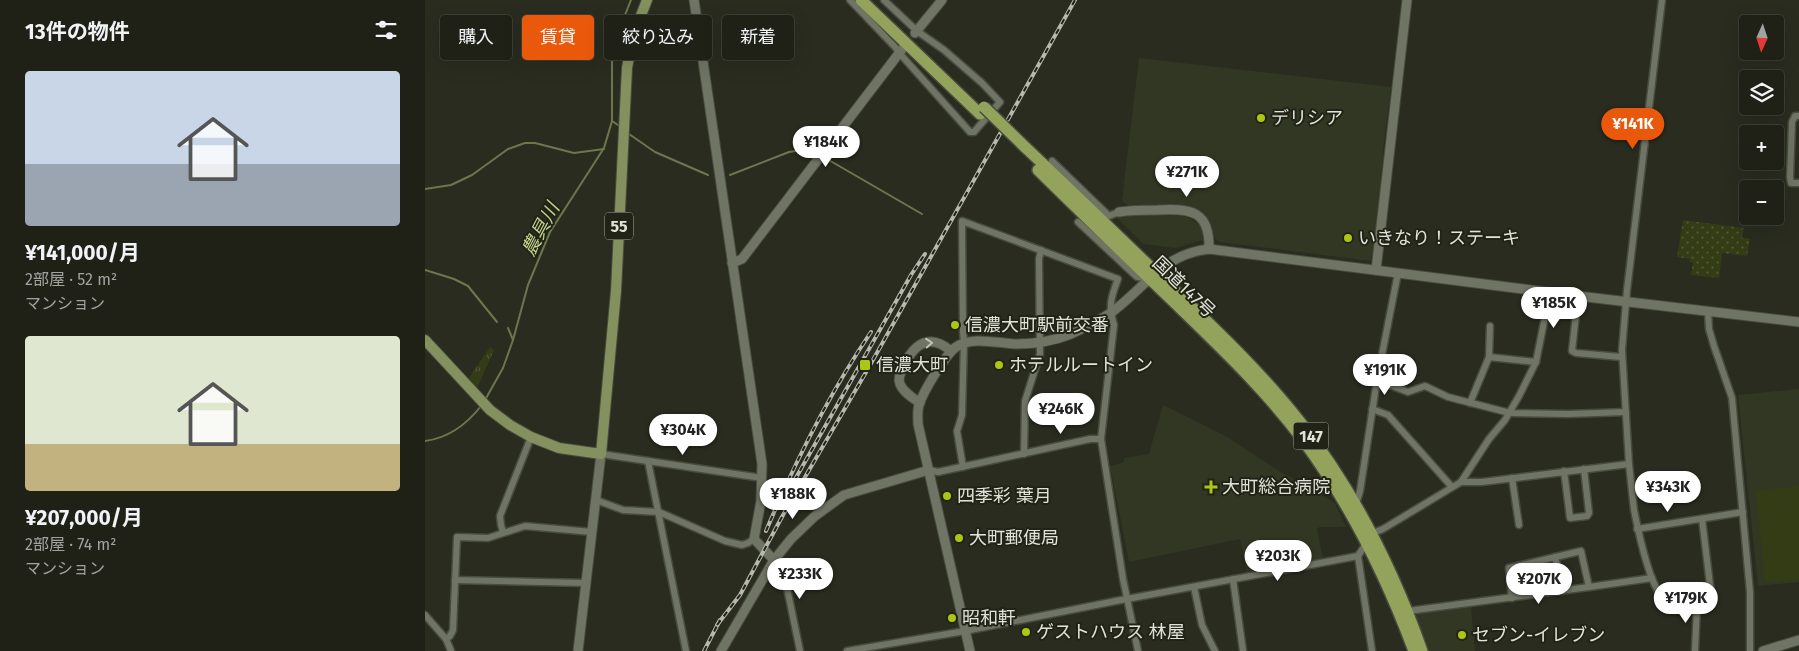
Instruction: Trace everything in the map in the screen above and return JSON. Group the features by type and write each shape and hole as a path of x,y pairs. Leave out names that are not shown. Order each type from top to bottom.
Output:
{"highway":[{"name":"国道147号","path":"861,0 982,111 1152,275 1272,402 1352,507 1408,611 1422,651"},
{"name":"国道147号","path":"872,0 982,111"},
{"name":"国道147号","path":"1370,538 1414,651"}],"main road":[{"name":"55","path":"601,454 616,291 627,68 633,36 647,0"},
{"path":"425,340 490,410 510,425 531,437 559,448 601,454"}],"street":[{"path":"694,0 762,464 761,501 754,539"},
{"path":"850,0 901,50 972,133 974,132 1000,102 982,82 944,50 916,32 884,0"},
{"path":"916,32 942,0"},
{"path":"1375,270 1407,0"},
{"path":"1662,0 1621,357 1629,464 1637,528 1651,578 1660,594 1711,593 1702,519"},
{"path":"732,263 742,259 901,50"},
{"path":"1799,116 1795,116 1792,122 1790,177 1791,183 1799,183"},
{"path":"1052,161 1109,216 1119,212 1173,209 1187,210 1196,214 1207,228 1209,249"},
{"path":"963,467 957,431 962,415 964,342 962,221 1118,279 1111,299 1110,313 1114,325 1101,440 1127,599 1138,651"},
{"path":"1078,222 1137,277 1152,275"},
{"path":"970,651 918,415 920,403 942,363 951,351 964,342 1015,344 1041,342 1070,334 1110,313 1152,275 1183,255 1193,251 1209,249 1799,322"},
{"path":"1024,454 1025,401 1038,362 1041,342 1039,259 1041,250"},
{"path":"1352,507 1360,491 1377,380 1398,273"},
{"path":"1372,651 1358,556 1370,538 1461,482 1489,439 1510,412 1536,362 1550,292"},
{"path":"1578,296 1572,350 1576,353 1621,357"},
{"path":"1708,312 1709,329 1732,398 1750,592 1750,651"},
{"path":"1471,403 1489,357 1490,326"},
{"path":"920,403 900,385 900,374 906,361 918,346 927,341 943,344 951,351"},
{"path":"1489,357 1536,362"},
{"path":"1377,380 1408,392 1425,386 1449,397 1510,412 1568,414 1626,412"},
{"path":"1373,409 1388,415 1452,487"},
{"path":"503,532 500,516 531,437"},
{"path":"721,651 774,560 803,527 836,499 853,492 929,470 938,472 1090,439 1101,440"},
{"path":"578,651 601,454 762,478"},
{"path":"648,461 686,651"},
{"path":"1461,482 1482,482 1629,464"},
{"path":"1564,471 1570,518 1587,516 1589,513 1584,469"},
{"path":"1513,478 1519,525"},
{"path":"596,500 623,510 659,512 725,541 741,545 754,539"},
{"path":"1637,528 1743,512"},
{"path":"446,640 453,630 457,537 488,538 503,532 531,526 592,532"},
{"path":"754,539 774,560 786,583 800,651"},
{"path":"1512,598 1509,568 1581,551 1589,588"},
{"path":"847,651 965,631 1358,556"},
{"path":"1555,557 1563,591"},
{"path":"1408,611 1589,588 1651,578"},
{"path":"1233,579 1243,651"},
{"path":"455,580 586,583"},
{"path":"1194,586 1202,625 1215,651"},
{"path":"1693,594 1697,605 1695,651"},
{"path":"425,615 446,640 451,651"},
{"path":"1763,651 1799,640"}],"shaded area":[{"path":"1139,58 1391,87 1384,141 1378,216 1370,261 1220,242 1215,239 1212,226 1207,218 1201,212 1188,205 1130,206 1124,203 1122,200"},
{"path":"1175,214 1190,218 1200,226 1204,240 1175,248 1143,244 1117,218 1121,215"},
{"path":"1799,389 1799,582 1758,586 1738,395"},
{"name":"大町総合病院","path":"1163,405 1227,437 1279,471 1335,503 1346,527 1319,527 1317,529 1323,560 1247,574 1240,539 1129,562 1110,466 1124,462 1124,458 1149,454"},
{"path":"1471,606 1475,651 1430,651 1415,613"}],"green space":[{"path":"1683,220 1744,228 1742,238 1750,239 1747,256 1722,253 1719,278 1691,275 1693,262 1689,262 1690,259 1677,257"},
{"path":"490,347 494,350 477,388 469,378"},
{"path":"1799,486 1799,579 1765,582 1756,490"}],"waterway":[{"name":"農具川","path":"485,400 503,368 528,285 550,232 604,148 612,121 612,60 617,35 631,0"},
{"name":"農具川","path":"612,121 618,125"},
{"path":"629,134 655,152 708,175"},
{"path":"425,189 451,185 472,175 508,149 525,143 535,143 574,153 604,149"},
{"path":"730,175 789,152 802,150 815,152"},
{"path":"827,159 922,214"},
{"path":"425,270 454,279 468,286 497,322"},
{"name":"農具川","path":"508,328 513,340"},
{"name":"農具川","path":"425,441 441,437 456,429 470,419 481,406"}],"railway":[{"path":"717,625 740,595 783,515 869,367 1075,0"},
{"path":"789,490 911,275 925,254"},
{"path":"766,531 827,404 871,332"},
{"path":"704,651 720,620"}],"place":[{"name":"デリシア","path":"1261,118"},
{"name":"いきなり！ステーキ","path":"1348,238"},
{"name":"信濃大町駅前交番","path":"955,325"},
{"name":"信濃大町","path":"865,365"},
{"name":"ホテルルートイン","path":"999,365"},
{"name":"大町総合病院","path":"1211,487"},
{"name":"四季彩 葉月","path":"947,496"},
{"name":"大町郵便局","path":"959,538"},
{"name":"昭和軒","path":"952,618"},
{"name":"ゲストハウス 林屋","path":"1026,632"},
{"name":"セブン-イレブン","path":"1462,635"}]}
